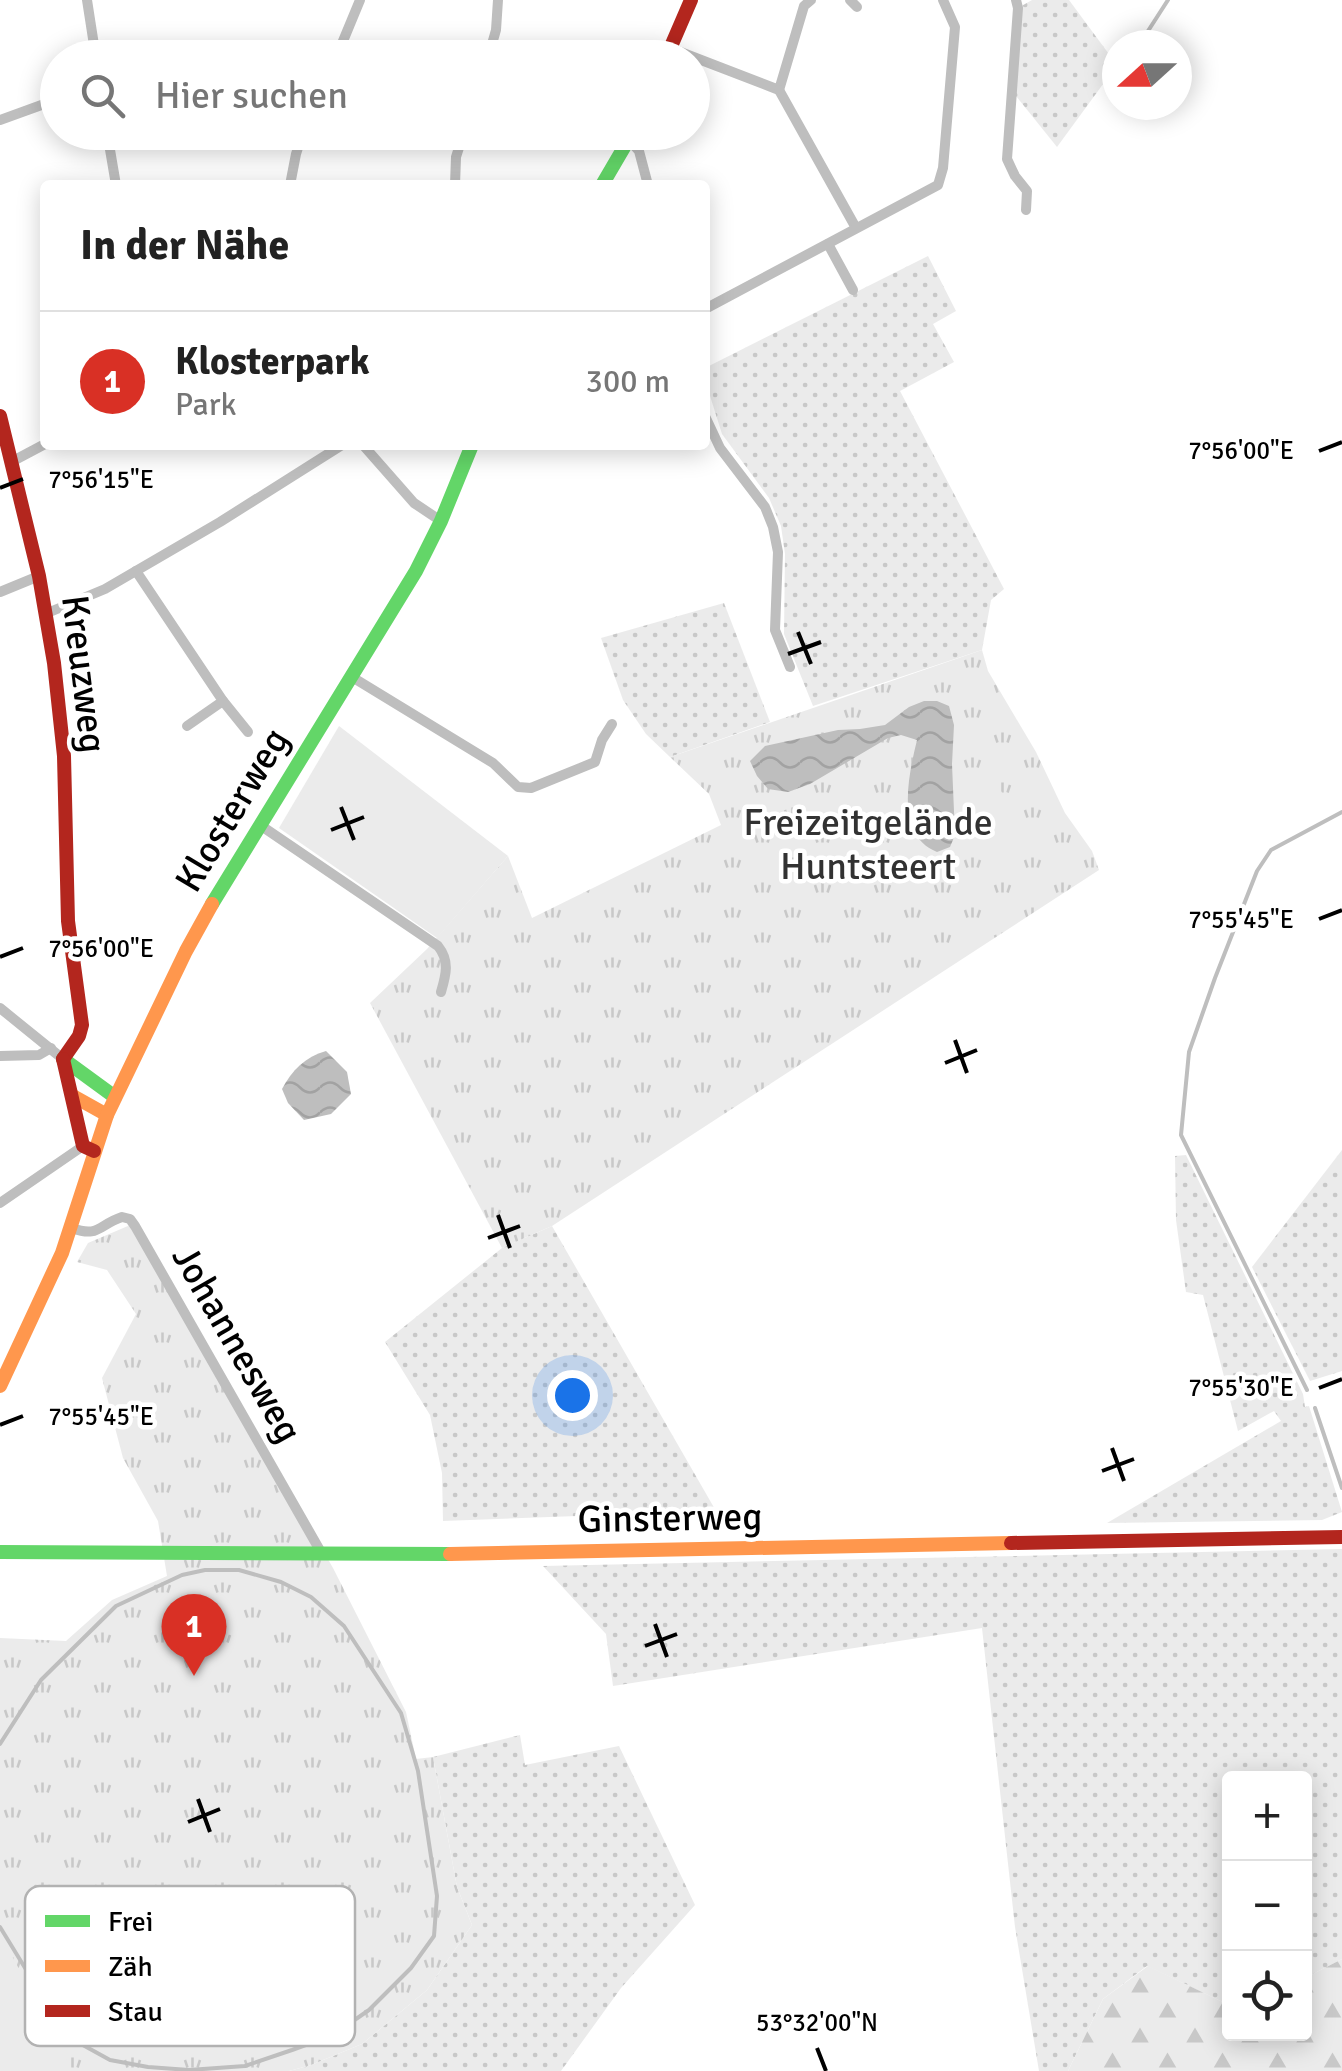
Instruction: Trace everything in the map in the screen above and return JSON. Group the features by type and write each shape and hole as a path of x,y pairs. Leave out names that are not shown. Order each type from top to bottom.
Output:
{"street":[{"path":"87,0 93,40"},
{"path":"343,40 360,0"},
{"path":"493,40 498,0"},
{"path":"674,40 691,0"},
{"path":"779,90 804,6 810,0"},
{"path":"710,306 938,184 955,27 943,0"},
{"path":"1016,0 1007,158 1027,191 1026,210"},
{"path":"710,67 779,90 856,228"},
{"path":"0,120 40,105"},
{"path":"111,150 115,180"},
{"path":"291,180 297,150"},
{"path":"455,180 458,150"},
{"path":"605,180 623,150"},
{"path":"638,150 647,180"},
{"path":"828,244 853,290"},
{"name":"Kreuzweg","path":"0,416 39,576 64,756 68,921 82,1025 63,1058"},
{"path":"710,427 720,448 765,506 773,526 778,552 776,630 790,667"},
{"path":"13,462 40,447"},
{"path":"46,614 105,589 334,450"},
{"path":"368,450 414,503 441,521"},
{"name":"Klosterweg","path":"0,1386 72,1228 89,1149 186,950 416,571 470,450"},
{"path":"136,571 248,732"},
{"path":"0,592 39,576"},
{"path":"352,676 492,763 518,788 532,788 595,762 612,724"},
{"path":"187,726 223,701"},
{"path":"260,825 438,946 447,970 441,992"},
{"path":"0,1008 114,1097"},
{"path":"0,1056 39,1055 51,1048"},
{"path":"0,1204 89,1149 63,1058"},
{"path":"73,1096 107,1115"},
{"name":"Johannesweg","path":"72,1228 94,1232 122,1217 135,1226 322,1554"},
{"name":"Ginsterweg","path":"0,1552 449,1554 1342,1537"}],"green space":[{"path":"1032,0 1069,0 1102,45 1102,86 1057,147 1012,91 1018,8"},
{"path":"928,256 956,311 933,324 954,362 900,391 1004,589 991,600 982,650 813,706 784,634 785,554 781,526 769,498 722,434 710,396 710,365"},
{"path":"724,603 770,722 670,757 646,734 623,700 601,638"},
{"name":"Freizeitgelände Huntsteert","path":"982,650 988,671 1036,752 1065,813 1092,851 1099,870 552,1226 502,1248 370,1003 427,949 508,856 532,918 721,825 709,794 670,757"},
{"path":"339,726 508,856 437,938 279,828"},
{"path":"997,783 1032,853 998,870 963,800"},
{"path":"1342,1150 1342,1371 1310,1381 1252,1267"},
{"path":"1186,1155 1303,1394 1305,1407 1309,1406 1342,1512 1322,1520 1107,1523 1281,1421 1274,1411 1238,1431 1203,1295 1186,1292 1176,1220 1175,1156"},
{"path":"135,1223 333,1568 406,1712 416,1759 433,1757 457,1887 472,1925 427,1990 362,2044 289,2071 0,2071 0,1638 66,1641 112,1600 167,1576 158,1521 123,1458 102,1378 136,1314 107,1270 77,1262 88,1243"},
{"path":"552,1226 716,1511 443,1521 442,1473 430,1415 385,1342 502,1248"},
{"path":"1342,1549 1342,1959 1312,1974 1312,1771 1222,1771 1222,2002 1147,1966 1103,1999 1068,2071 1039,2071 1015,1927 982,1628 613,1686 606,1634 543,1566"},
{"path":"520,1735 525,1765 619,1746 695,1905 621,1988 561,2071 289,2071 362,2044 427,1990 472,1925 457,1887 433,1757"},
{"path":"0,1933 25,1980 25,2046 60,2046 73,2071 0,2071"},
{"path":"1342,1959 1342,2071 1068,2071 1103,1999 1148,1966 1222,2002 1222,2041 1312,2041 1312,1974"}],"water":[{"path":"924,701 949,706 954,725 955,835 950,847 937,852 923,844 910,818 908,786 917,740 901,735 888,738 810,784 788,792 768,789 750,761 765,746 838,730 885,725"},
{"path":"326,1051 347,1072 351,1094 331,1114 304,1120 288,1103 282,1089 300,1065"}],"waterway":[{"path":"1149,30 1168,0"},
{"path":"1307,1390 1181,1135 1189,1052 1257,871 1271,850 1342,812"},
{"path":"1315,1408 1342,1488"},
{"path":"0,1744 41,1680 116,1606 182,1575 205,1570 239,1570 281,1582 311,1597 344,1626 401,1713 418,1771 437,1896 434,1936 411,1968 355,2020"},
{"path":"0,1927 25,1968"},
{"path":"85,2046 110,2060 189,2070 245,2066 302,2046"}],"traffic: fast":[{"path":"605,180 622,150"},
{"path":"212,904 416,571 470,450"},
{"path":"63,1059 115,1097"},
{"path":"0,1552 450,1554"}],"traffic: slow":[{"path":"0,1386 62,1253 107,1115 212,904"},
{"path":"73,1096 107,1115"},
{"path":"450,1554 1011,1543"}],"traffic: jam":[{"path":"674,40 691,0"},
{"path":"0,416 39,576 64,756 68,921 82,1025 63,1059"},
{"path":"63,1059 83,1146 94,1151"},
{"path":"1011,1543 1342,1537"}],"place":[{"name":"Klosterpark","path":"194,1676"}]}
